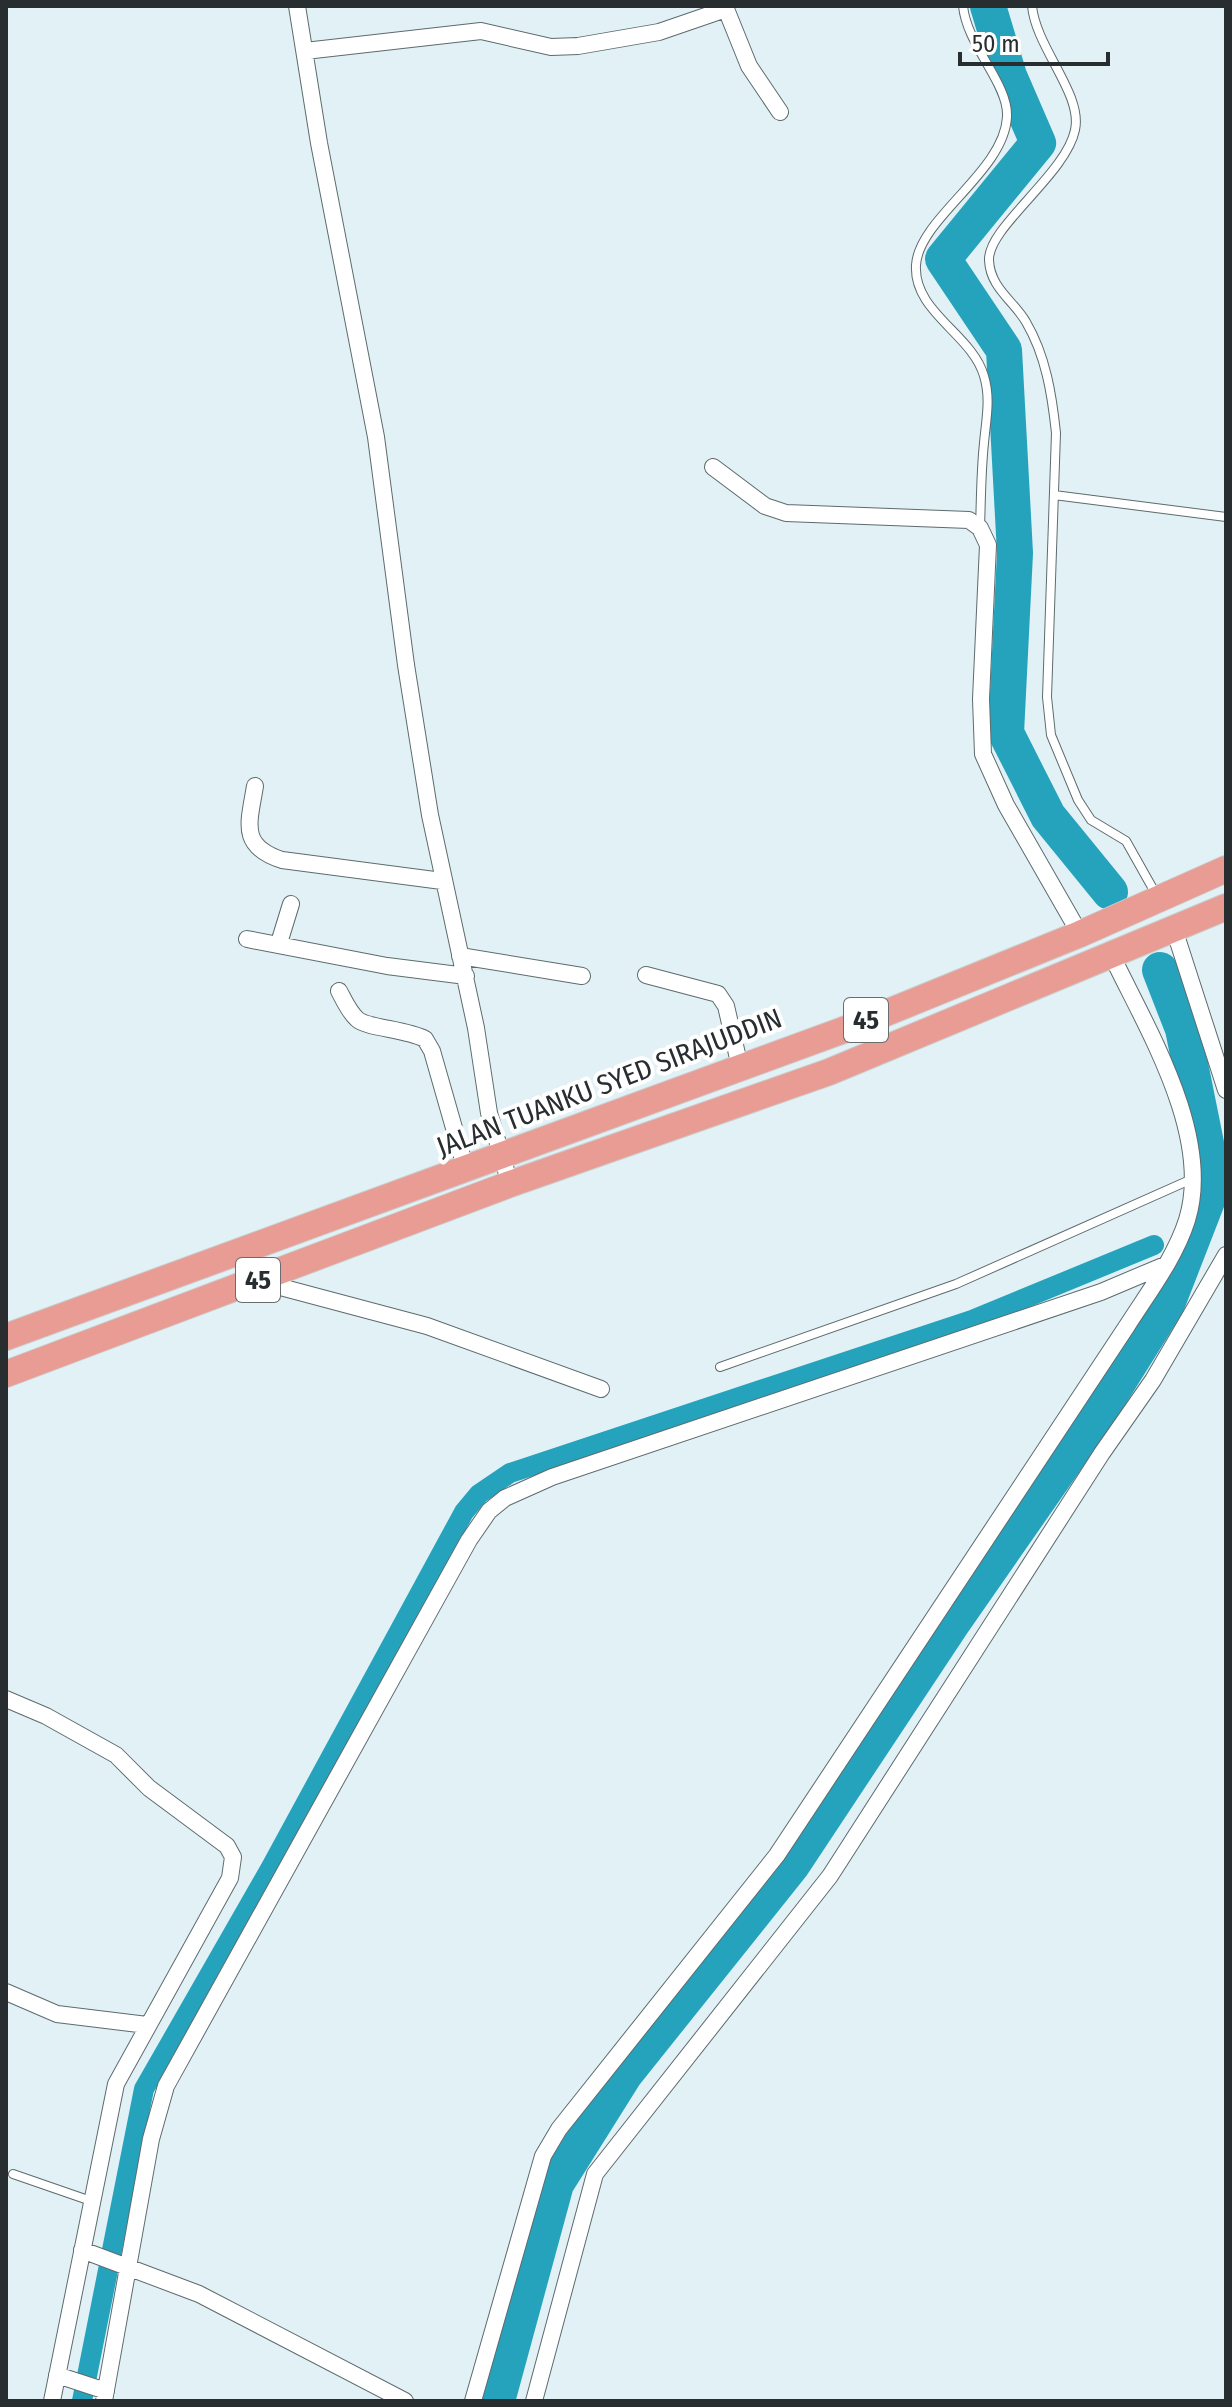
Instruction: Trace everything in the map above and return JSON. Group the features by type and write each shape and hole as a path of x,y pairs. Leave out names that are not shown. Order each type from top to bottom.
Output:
{"highway":[{"name":"JALAN TUANKU SYED SIRAJUDDIN","path":"6,1337 849,1028 1080,934 1226,869"},
{"name":"45","path":"6,1374 510,1184 829,1072 1226,907"}],"street":[{"path":"297,6 319,143 370,404 412,706 442,881 466,976 489,1113 510,1184"},
{"path":"305,51 481,31 538,46 578,46 669,29 725,8 749,66 780,112"},
{"path":"713,467 765,506 786,513 969,520 980,528 988,545 981,699 983,754 1006,805 1080,934"},
{"path":"255,786 249,834 264,854 282,860 442,881"},
{"path":"279,943 291,904"},
{"path":"1174,929 1226,1090"},
{"path":"247,939 387,966 466,976"},
{"path":"460,956 582,976"},
{"path":"473,2401 543,2156 559,2129 777,1855 1165,1265 1187,1220 1193,1179 1184,1123 1168,1071 1112,956"},
{"path":"646,975 718,994 726,1006 740,1067"},
{"path":"339,991 356,1018 368,1027 389,1026 425,1039 432,1051 466,1170"},
{"path":"534,2401 595,2174 830,1876 1102,1453 1153,1380 1226,1255"},
{"path":"64,2378 103,2394 124,2265 151,2139 166,2086 424,1615 489,1511 505,1498 552,1477 1101,1292 1165,1265"},
{"path":"257,1281 427,1326 601,1389"},
{"path":"6,1699 68,1727 116,1755 149,1788 227,1846 233,1857 230,1878 116,2084 91,2201 90,2252 64,2378 52,2401"},
{"path":"6,1992 57,2014 147,2025"},
{"path":"90,2252 199,2294 405,2401"}],"lane":[{"path":"963,6 970,38 1005,100 1007,117 990,158 924,241 916,265 920,289 930,306 975,354 984,376 989,402 980,528"},
{"path":"1032,6 1044,46 1076,108 1075,131 1065,156 994,241 989,259 996,285 1025,319 1039,349 1056,433 1047,697 1051,735 1067,781 1091,820 1126,841 1159,900"},
{"path":"1054,495 1226,517"},
{"path":"720,1367 956,1284 1193,1179"},
{"path":"13,2174 91,2201"}],"waterway":[{"path":"988,6 1009,76 1038,143 943,259 1004,350 1015,553 1006,733 1048,816 1110,892"},
{"path":"497,2401 556,2184 625,2074 792,1865 951,1625 1102,1408 1167,1304 1214,1183 1183,1029 1160,970"},
{"path":"82,2401 144,2089 270,1869 464,1512 479,1494 510,1473 972,1320 1154,1245"}]}
